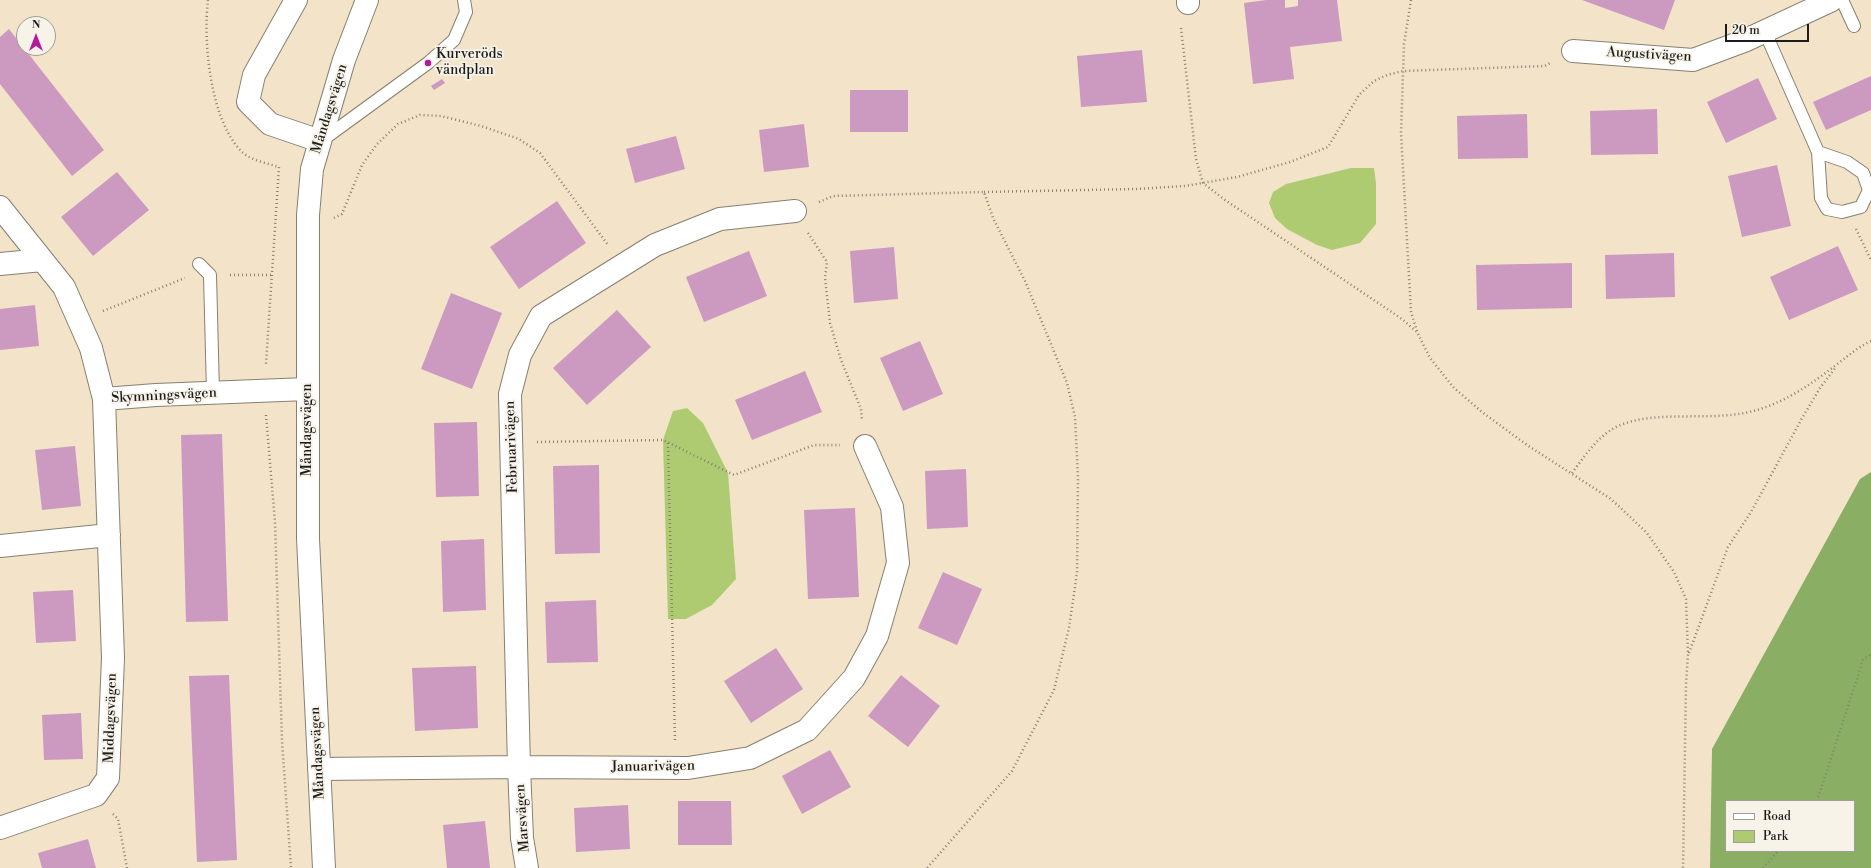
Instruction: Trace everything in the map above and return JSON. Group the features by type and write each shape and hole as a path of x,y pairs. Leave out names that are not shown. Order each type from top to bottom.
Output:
{"street":[{"path":"296,0 254,75 248,102 270,124 320,141"},
{"name":"Måndagsvägen","path":"324,868 308,539 308,215 312,169 344,60 367,0"},
{"name":"Augustivägen","path":"1573,51 1693,60 1744,42 1832,0"},
{"name":"Skymningsvägen","path":"0,207 64,287 91,348 104,399 307,389"},
{"name":"Februarivägen","path":"519,767 510,394 520,355 541,316 654,245 720,219 795,211"},
{"path":"0,264 42,260"},
{"name":"Middagsvägen","path":"96,795 108,778 113,658 104,399"},
{"name":"Januarivägen","path":"319,769 519,767 688,768 750,758 807,730 854,678 877,636 898,563 892,507 865,446"},
{"path":"0,546 109,535"},
{"name":"Marsvägen","path":"519,767 522,838 526,868"},
{"path":"0,828 96,795"}],"lane":[{"path":"320,141 428,63 454,40 466,12 464,0"},
{"path":"1842,0 1854,26"},
{"path":"1765,32 1818,152 1821,198 1828,209 1842,212 1862,208 1869,190 1863,173 1847,162 1818,152"},
{"path":"199,264 210,275 213,393"}],"path":[{"path":"208,0 207,53 213,88 225,127 240,150 255,160 279,167 266,391 275,522 282,741 291,868"},
{"path":"1411,0 1404,44 1400,133 1411,312 1418,334 1430,358 1454,388 1488,417 1527,445 1611,499 1647,533 1674,572 1686,599 1688,654 1686,684 1683,868"},
{"path":"1188,1 1180,30 1196,159 1203,183 1225,200 1402,319 1418,334"},
{"path":"512,442 663,440 734,475 814,445 865,446 860,409 840,360 830,323 825,278 826,262 795,211 833,196 1135,189 1185,186 1237,177 1290,162 1328,146 1359,95 1374,81 1387,75 1403,72 1545,66 1573,51"},
{"path":"276,212 334,218 342,214 362,165 377,144 398,124 420,115 441,116 481,126 519,138 540,153 622,265"},
{"path":"927,868 1012,770 1054,690 1069,628 1077,573 1078,477 1075,417 1067,383 1025,281 993,218 984,192"},
{"path":"1847,210 1871,260"},
{"path":"78,320 188,277 210,275 272,274"},
{"path":"1572,473 1600,439 1615,428 1634,420 1732,415 1762,409 1792,396 1871,340"},
{"path":"1688,654 1728,547 1751,512 1820,388 1839,363"},
{"path":"668,443 674,768"},
{"path":"1817,800 1863,660 1871,654"},
{"path":"96,795 118,819 127,868"},
{"path":"1763,868 1777,852"}],"green space":[{"path":"1351,168 1374,168 1376,183 1376,224 1360,243 1332,250 1317,245 1287,229 1275,218 1269,203 1273,192 1286,184"},
{"path":"687,408 703,423 728,473 736,579 712,605 686,619 668,619 663,440 673,411"},
{"path":"1871,472 1871,868 1710,868 1712,749 1860,479"}],"building":[{"path":"1266,0 1285,0 1285,8 1298,6 1298,0 1337,0 1342,41 1290,47 1294,79 1253,84 1244,3"},
{"path":"1582,0 1675,0 1664,30"},
{"path":"9,29 16,38 16,56 30,56 104,150 72,176 0,84 0,37"},
{"path":"1142,50 1147,102 1081,107 1077,56"},
{"path":"1871,76 1871,110 1826,130 1813,102"},
{"path":"1758,78 1777,119 1726,143 1707,102"},
{"path":"442,79 445,83 434,90 431,86"},
{"path":"850,90 908,90 908,132 850,132"},
{"path":"1657,109 1658,154 1591,155 1590,111"},
{"path":"1527,114 1528,158 1458,159 1457,116"},
{"path":"804,124 809,167 764,172 759,130"},
{"path":"676,136 685,169 635,183 626,149"},
{"path":"1777,165 1791,226 1742,237 1728,176"},
{"path":"117,172 149,210 93,256 61,217"},
{"path":"557,201 586,243 519,289 490,247"},
{"path":"1838,246 1858,290 1789,320 1770,277"},
{"path":"894,247 898,299 854,303 850,251"},
{"path":"749,251 767,296 704,322 686,277"},
{"path":"1674,253 1675,297 1606,299 1605,255"},
{"path":"1572,263 1572,308 1477,310 1476,265"},
{"path":"451,293 502,313 472,389 421,369"},
{"path":"35,305 39,346 0,350 0,309"},
{"path":"617,310 651,347 587,405 553,368"},
{"path":"920,341 943,394 903,411 880,358"},
{"path":"805,371 822,412 752,440 735,400"},
{"path":"477,422 479,496 436,497 434,423"},
{"path":"222,434 228,621 186,622 181,435"},
{"path":"75,446 81,506 42,510 35,450"},
{"path":"599,465 600,553 555,554 553,466"},
{"path":"966,469 968,527 927,529 925,471"},
{"path":"855,508 859,597 808,599 804,510"},
{"path":"484,539 486,610 443,612 441,541"},
{"path":"943,572 982,589 957,645 918,628"},
{"path":"73,590 76,641 36,643 33,592"},
{"path":"596,600 598,662 547,663 545,602"},
{"path":"776,648 803,689 751,723 724,681"},
{"path":"476,666 478,728 415,731 412,668"},
{"path":"229,675 237,860 197,862 189,676"},
{"path":"901,675 940,706 908,747 868,716"},
{"path":"81,713 83,759 44,760 42,715"},
{"path":"830,750 851,787 802,814 782,776"},
{"path":"678,801 731,801 732,845 678,845"},
{"path":"628,805 630,849 576,852 574,808"},
{"path":"485,821 490,868 447,868 443,825"},
{"path":"88,839 96,868 42,868 38,853"}],"place":[{"name":"Kurveröds vändplan","path":"428,63"}]}
